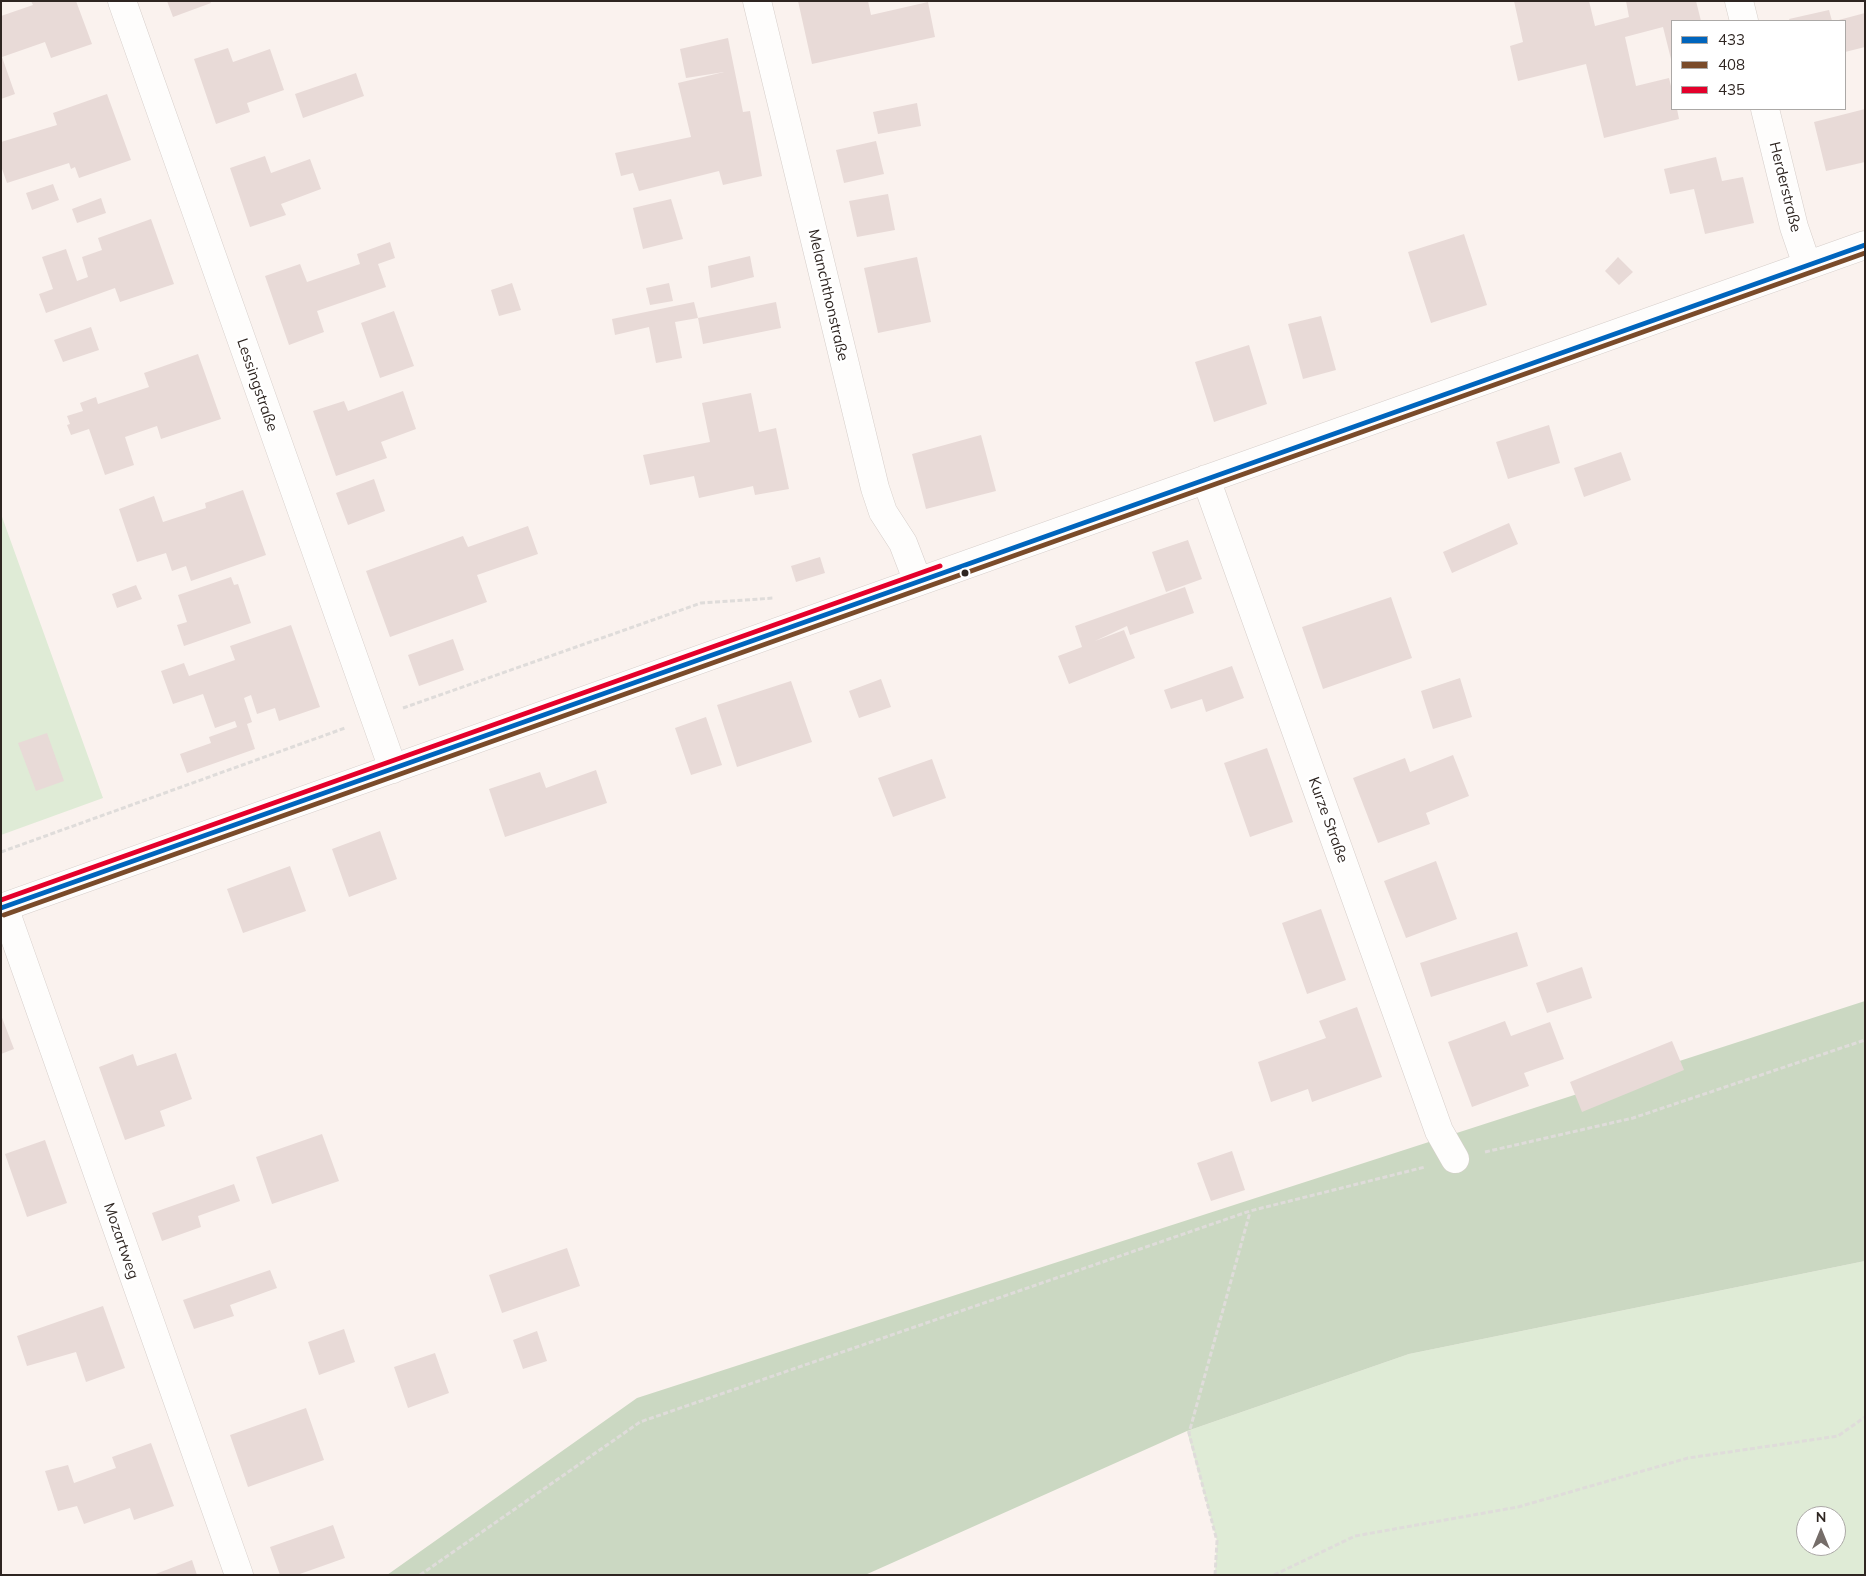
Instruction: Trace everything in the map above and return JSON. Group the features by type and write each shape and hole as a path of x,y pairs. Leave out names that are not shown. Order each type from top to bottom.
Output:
{"street":[{"name":"Lessingstraße","path":"122,1 393,769"},
{"name":"Melanchthonstraße","path":"757,1 875,488 883,512 903,543 918,582"},
{"path":"1739,1 1744,20"},
{"name":"Herderstraße","path":"1765,110 1794,228 1807,265"},
{"path":"2,907 1865,245"},
{"name":"Kurze Straße","path":"1206,479 1436,1122 1455,1159"},
{"name":"Mozartweg","path":"2,907 239,1575"}],"path":[{"path":"1,852 701,603 783,598"},
{"path":"420,1575 640,1422 1250,1211 1455,1159 1633,1118 1865,1040"},
{"path":"1215,1575 1217,1541 1189,1433 1250,1211"},
{"path":"1274,1575 1355,1536 1518,1507 1688,1458 1838,1436 1865,1417"}],"green space":[{"path":"1,514 103,798 1,835"},
{"path":"1865,1001 1865,1261 1409,1354 1187,1431 865,1575 387,1575 637,1398"},
{"path":"1865,1261 1865,1575 1215,1575 1217,1541 1187,1431 1409,1354"}],"building":[{"path":"31,1 76,1 92,44 51,58 45,42 2,57 15,94 1,99 1,16 33,5"},
{"path":"167,1 210,1 211,3 173,17"},
{"path":"798,1 868,1 871,15 928,2 935,37 812,64"},
{"path":"1514,1 1589,1 1595,26 1629,17 1626,1 1696,1 1701,20 1671,20 1671,59 1663,27 1625,37 1636,86 1669,78 1671,110 1677,110 1679,119 1604,138 1586,64 1518,81 1510,46 1523,42"},
{"path":"1829,10 1832,20 1790,20"},
{"path":"1865,13 1865,47 1846,52 1846,20 1839,20"},
{"path":"728,38 743,112 750,111 762,176 723,185 719,171 639,191 633,173 621,176 615,153 691,137 678,83 724,72 686,78 680,49"},
{"path":"228,48 233,62 270,49 284,90 247,103 250,112 216,124 194,59"},
{"path":"356,73 364,96 303,118 295,94"},
{"path":"107,94 131,160 79,178 75,167 71,169 69,163 7,183 1,166 1,142 57,125 53,113"},
{"path":"917,103 921,126 878,134 873,112"},
{"path":"1865,109 1865,162 1826,171 1814,122"},
{"path":"876,141 884,174 844,183 836,150"},
{"path":"265,156 271,173 310,159 321,189 281,204 286,215 250,227 230,168"},
{"path":"1716,157 1722,181 1743,177 1754,223 1705,234 1694,189 1670,194 1664,169"},
{"path":"53,184 59,200 32,210 26,193"},
{"path":"888,194 895,230 857,237 849,201"},
{"path":"101,198 106,213 77,223 72,209"},
{"path":"671,199 683,239 643,249 633,208"},
{"path":"151,219 174,284 120,302 115,288 46,313 39,294 53,289 42,257 66,249 77,281 88,277 82,257 102,250 98,238"},
{"path":"1464,234 1487,305 1431,323 1408,252"},
{"path":"390,242 395,258 378,264 386,287 317,311 324,332 289,345 265,276 300,264 307,282 360,264 357,254"},
{"path":"750,256 754,277 711,288 708,266"},
{"path":"917,257 931,322 878,333 864,268"},
{"path":"1618,257 1633,272 1619,285 1605,271"},
{"path":"512,283 521,310 499,316 491,290"},
{"path":"669,283 673,301 650,305 646,288"},
{"path":"694,302 698,318 675,322 682,358 656,363 649,327 615,335 612,319"},
{"path":"776,302 781,328 703,344 698,318"},
{"path":"394,311 414,366 380,378 361,323"},
{"path":"1321,316 1336,370 1303,379 1288,324"},
{"path":"91,327 99,350 63,362 54,340"},
{"path":"1249,345 1267,404 1214,422 1195,362"},
{"path":"198,354 221,419 161,439 157,426 125,437 134,465 105,475 89,429 71,435 67,425 70,424 67,416 83,411 80,403 96,397 98,404 149,387 144,373"},
{"path":"403,391 416,429 381,442 387,458 336,476 313,411 344,401 348,411"},
{"path":"751,393 759,432 776,428 789,489 755,495 753,486 699,498 694,476 650,485 643,455 710,442 702,403"},
{"path":"1549,425 1560,463 1508,479 1496,442"},
{"path":"981,435 996,491 926,509 912,454"},
{"path":"1621,452 1631,480 1584,497 1574,468"},
{"path":"374,479 385,511 348,525 336,493"},
{"path":"243,490 266,555 191,581 186,566 172,571 166,553 137,562 119,509 154,496 163,522 206,508 205,503"},
{"path":"1509,523 1518,544 1452,573 1443,552"},
{"path":"528,526 538,554 477,575 487,602 390,637 366,571 463,536 468,547"},
{"path":"1188,540 1202,579 1166,592 1152,552"},
{"path":"820,557 825,573 796,582 791,566"},
{"path":"231,577 234,585 238,584 251,623 184,646 177,625 187,622 178,595"},
{"path":"136,585 142,599 117,608 112,594"},
{"path":"1185,587 1194,613 1130,635 1127,626 1095,641 1124,630 1135,658 1069,684 1058,656 1082,647 1075,626"},
{"path":"1391,597 1412,658 1323,689 1302,627"},
{"path":"291,625 320,707 279,721 275,708 257,714 251,695 244,698 252,722 247,724 255,749 187,773 180,754 211,743 209,737 237,727 235,721 215,728 203,694 173,704 161,671 184,663 189,676 235,660 230,646"},
{"path":"453,639 464,670 419,686 408,655"},
{"path":"1232,666 1244,698 1206,712 1202,699 1171,709 1164,690"},
{"path":"1460,678 1472,717 1433,729 1421,691"},
{"path":"881,679 891,707 859,718 849,691"},
{"path":"791,681 812,742 737,767 717,705"},
{"path":"706,717 722,765 691,775 675,728"},
{"path":"47,733 64,781 36,791 18,743"},
{"path":"1267,748 1293,822 1250,837 1224,763"},
{"path":"1453,755 1469,796 1426,813 1430,824 1378,843 1353,778 1405,758 1410,772"},
{"path":"932,759 946,798 893,817 878,778"},
{"path":"596,770 607,803 505,837 489,789 540,772 546,788"},
{"path":"380,831 397,879 349,897 332,849"},
{"path":"1436,861 1457,919 1406,938 1384,881"},
{"path":"290,866 306,911 243,933 227,889"},
{"path":"1321,909 1346,980 1307,994 1282,923"},
{"path":"1517,932 1528,966 1431,997 1420,963"},
{"path":"1582,967 1592,998 1547,1013 1536,983"},
{"path":"1357,1007 1382,1077 1312,1102 1308,1089 1271,1102 1258,1062 1326,1038 1319,1021"},
{"path":"1,1015 14,1049 1,1054"},
{"path":"1505,1021 1511,1036 1550,1022 1564,1059 1524,1073 1529,1086 1472,1107 1448,1042"},
{"path":"1672,1041 1684,1070 1582,1112 1570,1082"},
{"path":"176,1053 192,1099 160,1111 165,1126 125,1140 99,1067 133,1054 137,1066"},
{"path":"322,1134 339,1181 272,1204 256,1157"},
{"path":"45,1140 67,1203 27,1217 5,1154"},
{"path":"1232,1151 1245,1190 1211,1201 1197,1163"},
{"path":"234,1184 240,1201 198,1216 201,1227 162,1241 152,1213"},
{"path":"567,1248 580,1286 502,1313 489,1275"},
{"path":"270,1270 277,1288 230,1305 234,1316 194,1329 183,1300"},
{"path":"103,1306 125,1368 86,1382 76,1352 27,1366 17,1336"},
{"path":"344,1329 355,1362 319,1375 308,1342"},
{"path":"537,1331 547,1361 523,1369 513,1340"},
{"path":"435,1353 449,1393 408,1408 394,1367"},
{"path":"306,1408 324,1460 248,1487 230,1435"},
{"path":"151,1443 174,1506 134,1520 130,1508 84,1524 77,1506 58,1511 45,1471 68,1465 74,1483 116,1468 112,1457"},
{"path":"333,1525 345,1558 297,1575 280,1575 270,1547"},
{"path":"192,1560 197,1575 153,1575"}],"transit line":[{"name":"433","path":"1,908 1865,245"},
{"name":"408","path":"4,915 1865,253"},
{"name":"435","path":"1,900 940,566"}]}
